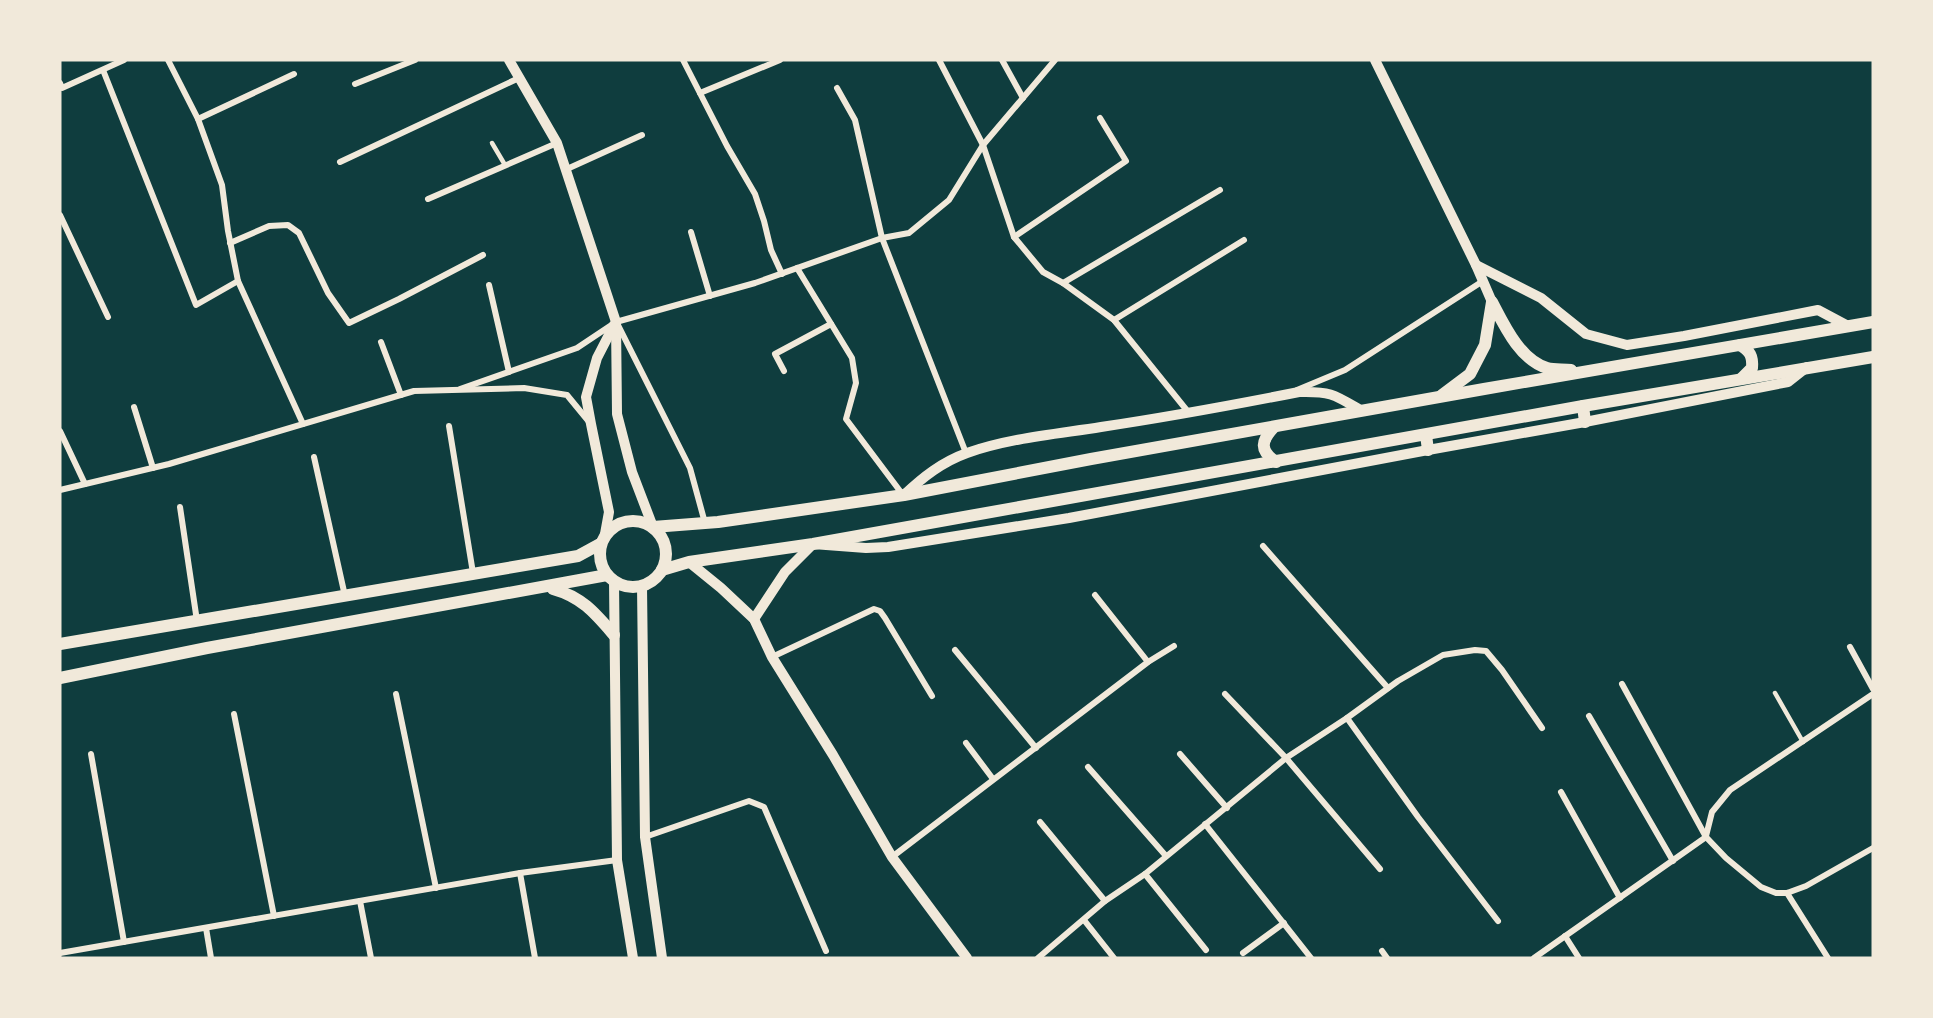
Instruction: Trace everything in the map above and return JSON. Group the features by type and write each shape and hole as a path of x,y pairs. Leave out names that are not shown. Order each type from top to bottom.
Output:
{"main road":[{"path":"1492,302 1507,331 1525,354 1546,368 1587,371"},
{"path":"1439,397 1470,374 1485,345 1492,302"},
{"path":"653,527 705,523 904,495 1439,397 1873,322"},
{"path":"1740,345 1749,350 1753,358 1752,368 1742,378"},
{"path":"662,570 689,562 813,544 1583,406 1873,357"},
{"path":"1583,406 1585,422"},
{"path":"1274,427 1266,436 1263,446 1266,456 1276,462"},
{"path":"1426,435 1428,450"},
{"path":"60,644 578,556 603,539 619,523 628,520 645,522 660,534 666,552 662,570 650,583 627,587 610,578 600,561 603,539"},
{"path":"60,678 214,647 610,578"},
{"path":"549,587 570,594 590,607 614,635"}],"street":[{"path":"60,83 62,88 124,60"},
{"path":"168,60 198,119 222,185 238,281 303,424"},
{"path":"355,84 415,60"},
{"path":"509,60 556,143 567,169 616,322 690,468 705,523"},
{"path":"683,60 754,194 771,250 782,274"},
{"path":"700,93 780,60"},
{"path":"939,60 982,145 1014,237 1042,272 1063,283 1114,320 1189,413"},
{"path":"1002,60 1023,99"},
{"path":"460,389 577,348 616,322 782,274 882,238 909,233 949,200 982,145 1055,60"},
{"path":"1375,60 1492,302"},
{"path":"103,70 196,305 238,281"},
{"path":"198,119 294,74"},
{"path":"340,162 519,78"},
{"path":"837,88 855,120 882,238 966,453"},
{"path":"1014,237 1126,161 1100,118"},
{"path":"567,169 642,135"},
{"path":"428,199 556,143"},
{"path":"1063,283 1220,190"},
{"path":"60,215 108,317"},
{"path":"230,243 269,226 288,225 299,233 328,293 349,323 483,255"},
{"path":"690,232 710,296"},
{"path":"1114,320 1244,240"},
{"path":"1476,265 1541,298 1586,334 1627,345 1818,310 1848,326"},
{"path":"797,268 852,358 856,383 846,419 904,495 925,475 966,453 999,444 1283,395 1319,391 1332,393 1362,411"},
{"path":"1283,395 1345,370 1483,282"},
{"path":"489,285 509,372"},
{"path":"603,539 609,512 586,396 597,358 616,322"},
{"path":"616,322 617,414 632,472 653,527"},
{"path":"784,371 775,354 831,324"},
{"path":"381,342 401,394"},
{"path":"754,618 785,572 813,544 866,548 888,547 1069,518 1788,382 1807,367"},
{"path":"60,490 153,468 414,391 524,388 567,395 591,424"},
{"path":"134,407 153,468"},
{"path":"449,426 473,573"},
{"path":"60,431 85,484"},
{"path":"314,457 345,596"},
{"path":"180,507 197,621"},
{"path":"1263,546 1388,688"},
{"path":"689,562 754,618 772,657 833,755 892,857 967,958"},
{"path":"610,578 614,635 617,860 633,958"},
{"path":"642,586 645,837 662,958"},
{"path":"1095,596 1148,662"},
{"path":"772,657 874,609 880,611 885,618 932,696"},
{"path":"892,857 1148,662 1174,646"},
{"path":"1534,958 1706,837 1712,812 1730,790 1873,692 1850,647"},
{"path":"955,650 1036,748"},
{"path":"1038,958 1105,901 1145,874 1286,758 1388,688 1443,655 1474,650 1486,651 1542,728"},
{"path":"1622,684 1706,837 1726,858 1761,887 1776,893 1787,893 1806,886 1873,848"},
{"path":"396,694 436,888"},
{"path":"1225,694 1286,758 1380,869"},
{"path":"234,714 274,916"},
{"path":"1589,716 1672,861"},
{"path":"1347,718 1418,817 1498,921"},
{"path":"966,743 993,779"},
{"path":"91,754 124,942"},
{"path":"1180,754 1227,808"},
{"path":"1088,767 1166,856"},
{"path":"1561,792 1620,898"},
{"path":"645,837 749,801 764,807 826,951"},
{"path":"1041,822 1105,901"},
{"path":"1205,824 1311,958"},
{"path":"63,954 520,873 617,860"},
{"path":"520,873 535,958"},
{"path":"1145,874 1206,950"},
{"path":"1787,893 1828,958"},
{"path":"360,901 371,958"},
{"path":"1084,920 1114,958"},
{"path":"1243,952 1284,923"},
{"path":"206,928 211,958"},
{"path":"1565,936 1579,958"},
{"path":"1382,951 1387,958"}],"lane":[{"path":"492,143 505,165"},
{"path":"1775,693 1803,742"}]}
